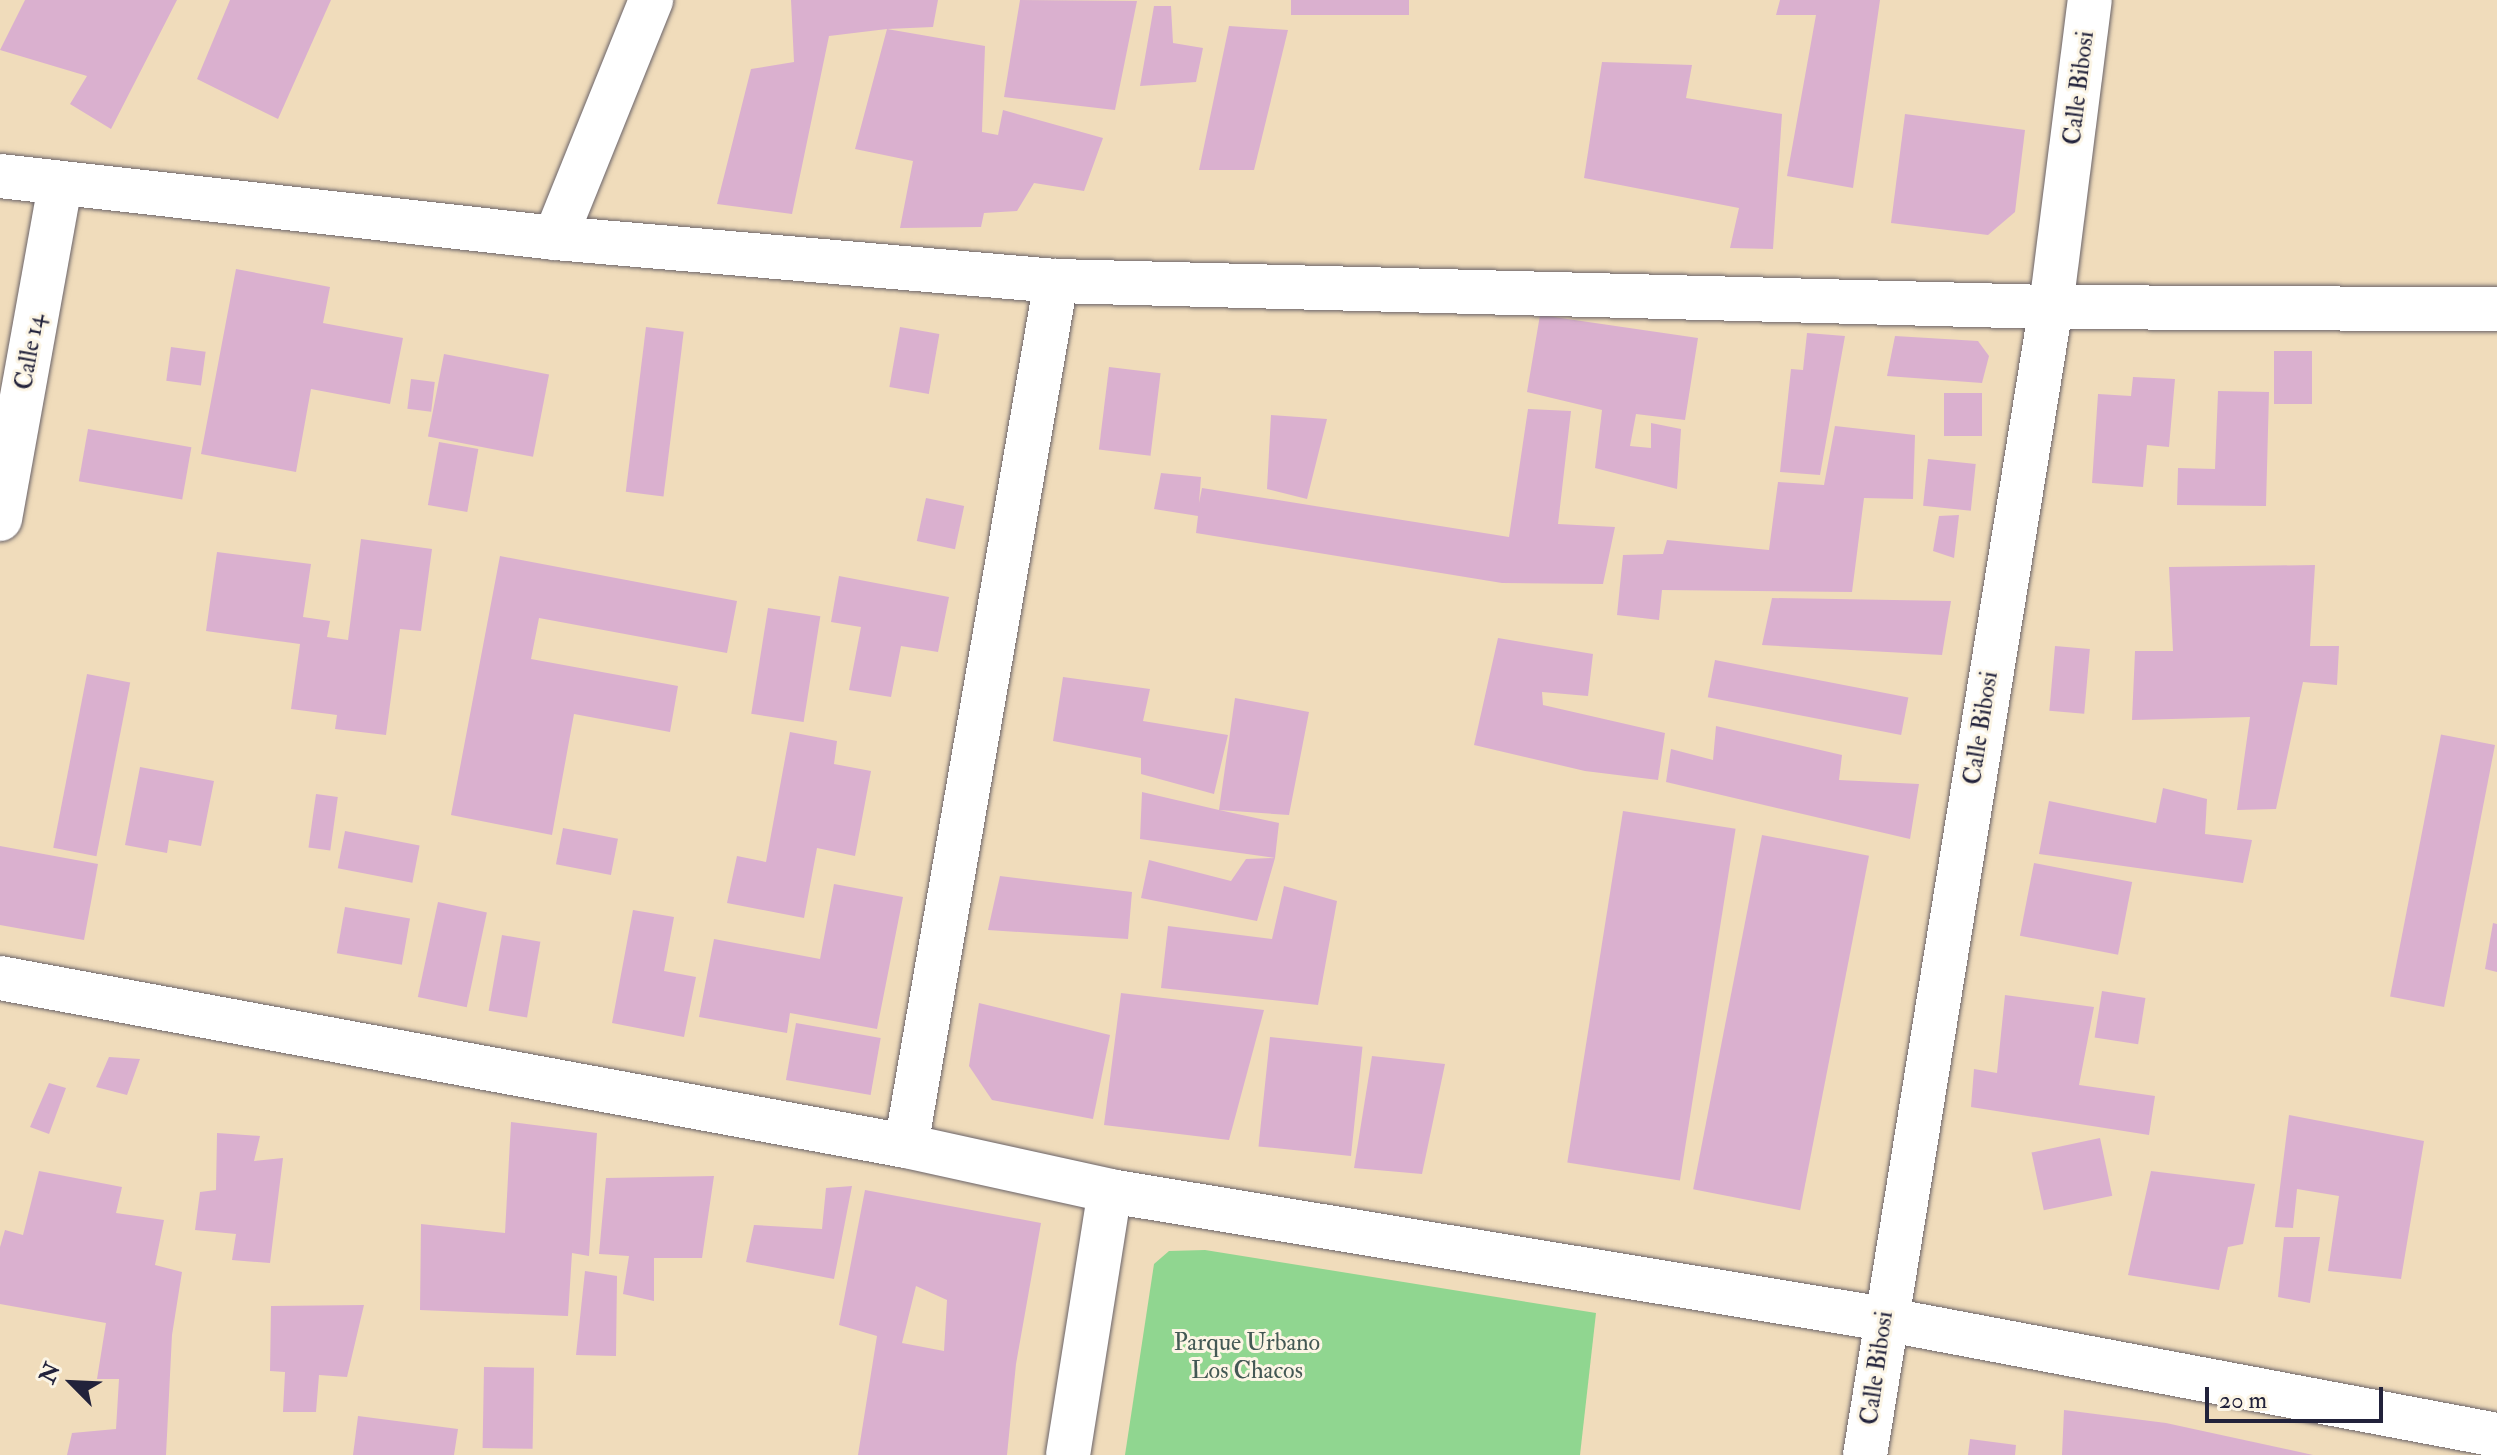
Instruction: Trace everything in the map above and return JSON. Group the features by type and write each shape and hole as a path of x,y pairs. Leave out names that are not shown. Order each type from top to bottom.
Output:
{"street":[{"path":"555,238 651,0"},
{"name":"Calle Bibosi","path":"1865,1455 1884,1319 2051,307 2090,0"},
{"path":"0,176 555,238 1056,281 2051,307 2497,309"},
{"name":"Calle 14","path":"0,519 60,184"},
{"path":"906,1146 1056,281"},
{"path":"0,978 906,1146 1110,1191 1884,1319 2497,1435"},
{"path":"1068,1455 1110,1191"}],"green space":[{"name":"Parque Urbano Los Chacos","path":"1205,1250 1596,1313 1580,1455 1125,1455 1154,1264 1169,1251"}],"building":[{"path":"25,0 177,0 111,129 70,104 87,76 0,50"},
{"path":"230,0 331,0 278,119 197,79"},
{"path":"791,0 938,0 933,27 829,36 792,214 717,204 751,69 794,62"},
{"path":"1020,0 1137,1 1115,110 1004,97"},
{"path":"1291,0 1409,0 1409,15 1291,15"},
{"path":"1780,0 1880,0 1853,188 1787,176 1816,15 1776,15"},
{"path":"1154,6 1171,6 1173,43 1203,48 1196,82 1140,86"},
{"path":"1229,26 1288,30 1254,170 1199,170"},
{"path":"887,29 985,46 982,132 998,135 1003,110 1103,138 1084,191 1034,183 1017,211 984,213 981,227 900,228 913,161 855,149"},
{"path":"1602,62 1692,65 1686,98 1782,114 1773,249 1730,248 1739,208 1584,178"},
{"path":"1905,114 2025,130 2015,212 1988,235 1891,223"},
{"path":"236,269 330,287 323,323 403,338 390,404 311,389 296,472 201,454"},
{"path":"1540,315 1698,338 1685,420 1636,414 1630,446 1651,448 1651,423 1681,429 1677,489 1595,468 1602,410 1527,392"},
{"path":"646,327 684,332 663,496 626,492"},
{"path":"900,327 939,334 929,394 889,387"},
{"path":"1807,333 1845,336 1820,475 1780,472 1791,369 1803,370"},
{"path":"1895,336 1978,341 1989,356 1982,383 1887,376"},
{"path":"171,347 206,352 201,386 166,381"},
{"path":"2274,351 2312,351 2312,404 2274,404"},
{"path":"444,354 549,374 533,457 428,436"},
{"path":"1109,367 1161,373 1150,456 1099,449"},
{"path":"2133,377 2175,379 2169,447 2147,445 2143,487 2092,483 2098,394 2131,396"},
{"path":"411,379 435,382 431,412 407,409"},
{"path":"2218,391 2269,392 2266,506 2177,505 2178,468 2215,469"},
{"path":"1944,393 1982,393 1982,436 1944,436"},
{"path":"1528,409 1571,411 1558,524 1615,527 1603,584 1502,583 1196,533 1198,516 1154,509 1161,473 1201,477 1199,503 1202,488 1509,537"},
{"path":"1271,415 1327,419 1307,499 1267,489"},
{"path":"1835,426 1915,435 1913,499 1864,498 1852,592 1662,590 1659,620 1617,615 1623,555 1663,554 1667,540 1769,550 1778,482 1824,485"},
{"path":"88,429 191,447 182,499 79,481"},
{"path":"439,442 478,449 467,512 428,505"},
{"path":"1928,459 1976,464 1971,511 1923,506"},
{"path":"926,498 964,506 955,549 917,541"},
{"path":"1959,515 1954,558 1933,551 1939,516"},
{"path":"361,539 432,549 421,631 400,629 386,735 335,729 337,715 291,709 300,644 206,631 217,552 311,564 303,617 330,621 327,637 348,640"},
{"path":"500,556 737,601 727,653 539,618 531,659 678,686 670,732 574,714 552,835 451,815"},
{"path":"2315,565 2310,646 2339,646 2337,685 2303,682 2276,809 2237,810 2250,717 2132,720 2135,651 2173,651 2169,567"},
{"path":"839,576 949,597 938,652 901,646 891,697 849,690 861,627 831,622"},
{"path":"1772,598 1951,601 1942,655 1762,645"},
{"path":"768,608 820,616 804,722 751,714"},
{"path":"1498,638 1593,654 1588,696 1542,692 1543,705 1665,733 1658,780 1585,771 1474,745"},
{"path":"2055,646 2090,649 2084,714 2049,711"},
{"path":"1715,660 1908,698 1901,735 1708,697"},
{"path":"87,674 130,682 96,856 53,848"},
{"path":"1063,677 1150,689 1143,721 1228,735 1214,794 1141,774 1141,758 1053,741"},
{"path":"1235,698 1309,712 1289,815 1219,810"},
{"path":"1716,726 1842,755 1839,780 1919,784 1910,839 1666,782 1671,749 1713,760"},
{"path":"790,732 837,741 834,764 871,771 855,856 817,848 804,918 727,903 737,856 766,862"},
{"path":"2441,735 2495,745 2444,1007 2390,997"},
{"path":"140,767 214,781 201,846 169,840 167,853 125,845"},
{"path":"2163,788 2207,799 2205,834 2252,840 2243,883 2039,854 2049,801 2156,823"},
{"path":"1142,792 1279,823 1275,858 1140,839"},
{"path":"316,794 338,797 330,851 308,847"},
{"path":"1623,811 1736,829 1680,1180 1567,1163"},
{"path":"563,828 618,839 611,875 556,864"},
{"path":"345,831 420,846 412,883 338,868"},
{"path":"1762,835 1869,856 1800,1210 1693,1189"},
{"path":"0,846 98,864 84,940 0,925"},
{"path":"1275,858 1257,921 1141,898 1149,860 1231,881 1246,859"},
{"path":"2034,863 2132,882 2118,955 2020,936"},
{"path":"1000,876 1132,892 1128,939 988,930"},
{"path":"834,884 903,897 877,1029 790,1013 787,1033 699,1017 714,939 820,959"},
{"path":"1284,886 1337,901 1318,1005 1161,988 1168,926 1272,939"},
{"path":"438,902 487,912 467,1007 418,997"},
{"path":"345,907 410,918 402,965 337,953"},
{"path":"633,910 674,917 664,971 696,977 684,1037 612,1023"},
{"path":"2493,923 2497,924 2497,972 2485,969"},
{"path":"502,935 540,942 527,1018 489,1011"},
{"path":"2102,991 2145,998 2138,1044 2095,1037"},
{"path":"1121,993 1264,1010 1229,1140 1104,1125"},
{"path":"2005,995 2094,1007 2079,1085 2155,1096 2149,1135 1971,1107 1974,1069 1997,1073"},
{"path":"979,1003 1110,1035 1093,1119 992,1100 969,1066"},
{"path":"796,1023 881,1038 871,1095 786,1080"},
{"path":"1270,1037 1362,1047 1351,1156 1259,1146"},
{"path":"1372,1056 1445,1064 1422,1174 1354,1168"},
{"path":"109,1057 140,1059 127,1095 96,1087"},
{"path":"49,1083 66,1088 49,1134 30,1127"},
{"path":"2289,1115 2424,1141 2401,1279 2328,1271 2339,1196 2297,1189 2293,1228 2275,1227"},
{"path":"511,1122 597,1133 589,1256 572,1253 568,1316 420,1310 421,1224 505,1233"},
{"path":"217,1133 260,1136 254,1161 283,1158 270,1263 232,1260 236,1234 195,1230 200,1192 216,1190"},
{"path":"2100,1138 2112,1196 2044,1210 2032,1153"},
{"path":"39,1171 122,1187 116,1213 164,1220 155,1265 182,1272 172,1335 166,1455 67,1455 72,1433 116,1429 119,1379 97,1379 106,1323 0,1304 0,1247 5,1230 23,1235"},
{"path":"2151,1171 2255,1184 2243,1244 2228,1247 2219,1290 2128,1275"},
{"path":"714,1176 702,1258 654,1258 654,1301 623,1294 629,1256 599,1254 606,1178"},
{"path":"852,1186 834,1279 746,1262 754,1225 822,1229 826,1188"},
{"path":"865,1190 1041,1223 1016,1364 1007,1455 858,1455 877,1336 839,1325","holes":["916,1286 947,1300 944,1351 902,1343"]},
{"path":"2284,1237 2320,1237 2310,1303 2278,1297"},
{"path":"585,1271 617,1276 616,1356 576,1355"},
{"path":"364,1305 347,1377 319,1375 316,1412 283,1412 285,1372 270,1371 271,1306"},
{"path":"484,1367 534,1368 533,1449 483,1448"},
{"path":"2064,1410 2166,1423 2313,1455 2062,1455"},
{"path":"358,1416 458,1429 454,1455 353,1455"},
{"path":"1970,1439 2016,1445 2015,1455 1968,1455"}]}
